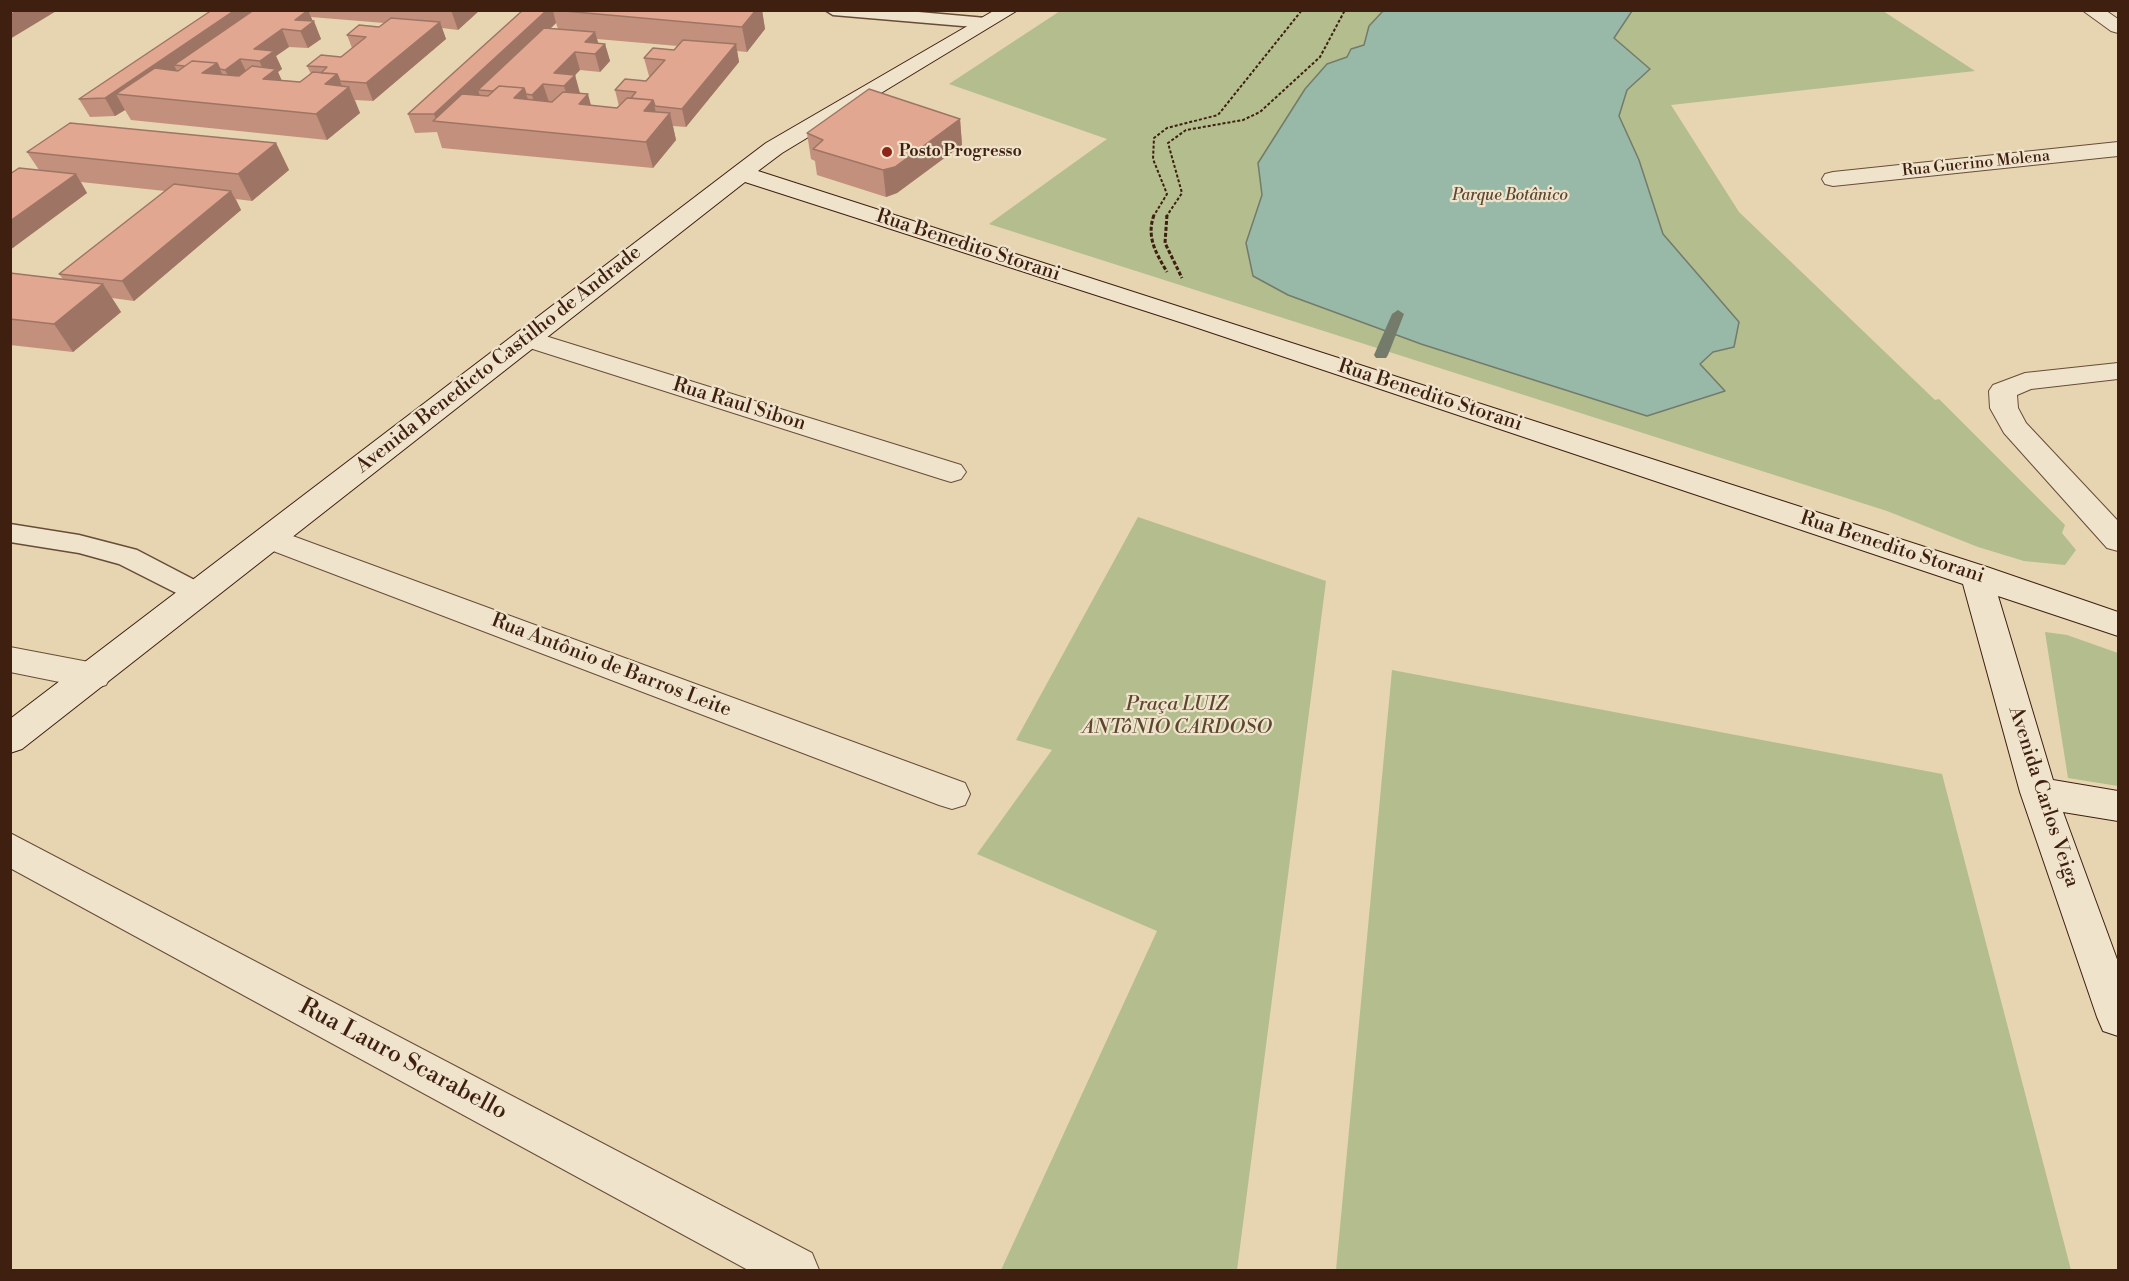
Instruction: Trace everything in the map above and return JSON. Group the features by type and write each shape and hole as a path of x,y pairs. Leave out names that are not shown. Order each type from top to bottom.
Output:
{"main road":[{"path":"2091,10 2118,27"},
{"name":"Avenida Benedicto Castilho de Andrade","path":"10,739 741,173 810,126 998,14"},
{"name":"Rua Guerino Molena","path":"1833,179 2118,149"},
{"name":"Rua Benedito Storani","path":"741,173 1195,319 1976,575 2118,624"},
{"name":"Rua Raul Sibon","path":"526,338 951,472"},
{"path":"2118,371 2025,381 2003,391 2001,398 2014,427 2118,540"},
{"name":"Rua Antônio de Barros Leite","path":"271,538 952,794"},
{"name":"Avenida Carlos Veiga","path":"1976,575 2038,792 2118,1017"},
{"path":"10,659 94,675"},
{"path":"2038,792 2118,806"},
{"name":"Rua Lauro Scarabello","path":"10,849 795,1270"}],"lane":[{"path":"833,10 998,14"},
{"path":"10,533 79,544 128,557 198,594"}],"path":[{"path":"1195,319 1150,242 1150,217 1167,194 1153,159 1154,138 1167,128 1218,115 1302,10"},
{"path":"1195,319 1183,280 1165,243 1166,218 1182,193 1168,143 1175,135 1187,129 1223,125 1255,116 1325,51 1340,15 1345,10"}],"green space":[{"name":"Parque Botânico","path":"1060,11 1883,11 1975,71 1671,105 1739,212 1935,400 1939,399 2065,525 2062,533 2076,550 2065,565 2024,561 1978,547 1887,511 989,224 1107,139 949,84"},
{"name":"Praça LUIZ ANTôNIO CARDOSO","path":"1138,517 1326,581 1237,1270 1001,1270 1157,931 977,854 1052,750 1016,740"},
{"path":"2045,632 2067,635 2118,653 2118,786 2068,778"},
{"path":"1392,670 1942,774 2071,1270 1336,1270"}],"shaded area":[{"path":"1383,11 1632,11 1614,38 1650,69 1627,90 1619,116 1639,160 1663,234 1739,322 1734,347 1713,352 1700,364 1725,391 1647,416 1421,344 1288,295 1253,276 1246,243 1262,195 1258,163 1305,89 1327,64 1347,57 1351,49 1364,45 1369,26"}],"building":[{"path":"212,10 235,10 105,98 79,99"},
{"path":"254,10 308,10 295,20 314,21 301,31 282,29 254,49 274,51 260,61 240,59 225,70 220,69 217,63 192,61 185,66 174,65"},
{"path":"523,10 547,10 434,114 408,114"},
{"path":"553,10 756,10 742,27"},
{"path":"391,18 440,22 366,83 340,81 337,74 321,73 327,67 307,66 321,55 341,57 366,37 347,35 359,25 379,27"},
{"path":"544,28 595,32 585,42 605,44 595,54 575,52 554,73 575,75 564,86 543,84 532,95 526,94 524,88 499,86 493,91 478,90"},
{"path":"683,40 736,44 682,109 655,106 653,100 631,98 636,92 615,90 625,79 646,81 665,60 644,58 653,48 674,50"},
{"path":"192,61 217,63 202,73 239,76 252,66 276,69 263,79 300,82 313,72 337,74 325,84 349,87 316,114 116,94 155,68 178,71"},
{"path":"499,86 524,88 514,98 552,102 563,92 588,94 579,104 617,108 627,98 653,100 644,111 670,113 646,142 433,121 462,94 488,96"},
{"path":"869,89 960,119 895,167 883,170 813,149 823,140 807,133"},
{"path":"70,123 276,143 238,174 27,152"},
{"path":"19,168 76,174 10,221 10,174"},
{"path":"174,184 231,191 122,281 59,274"},
{"path":"10,273 103,284 54,324 10,319"}],"waterway":[{"path":"1381,355 1398,314"}],"place":[{"name":"Posto Progresso","path":"887,152"}]}
